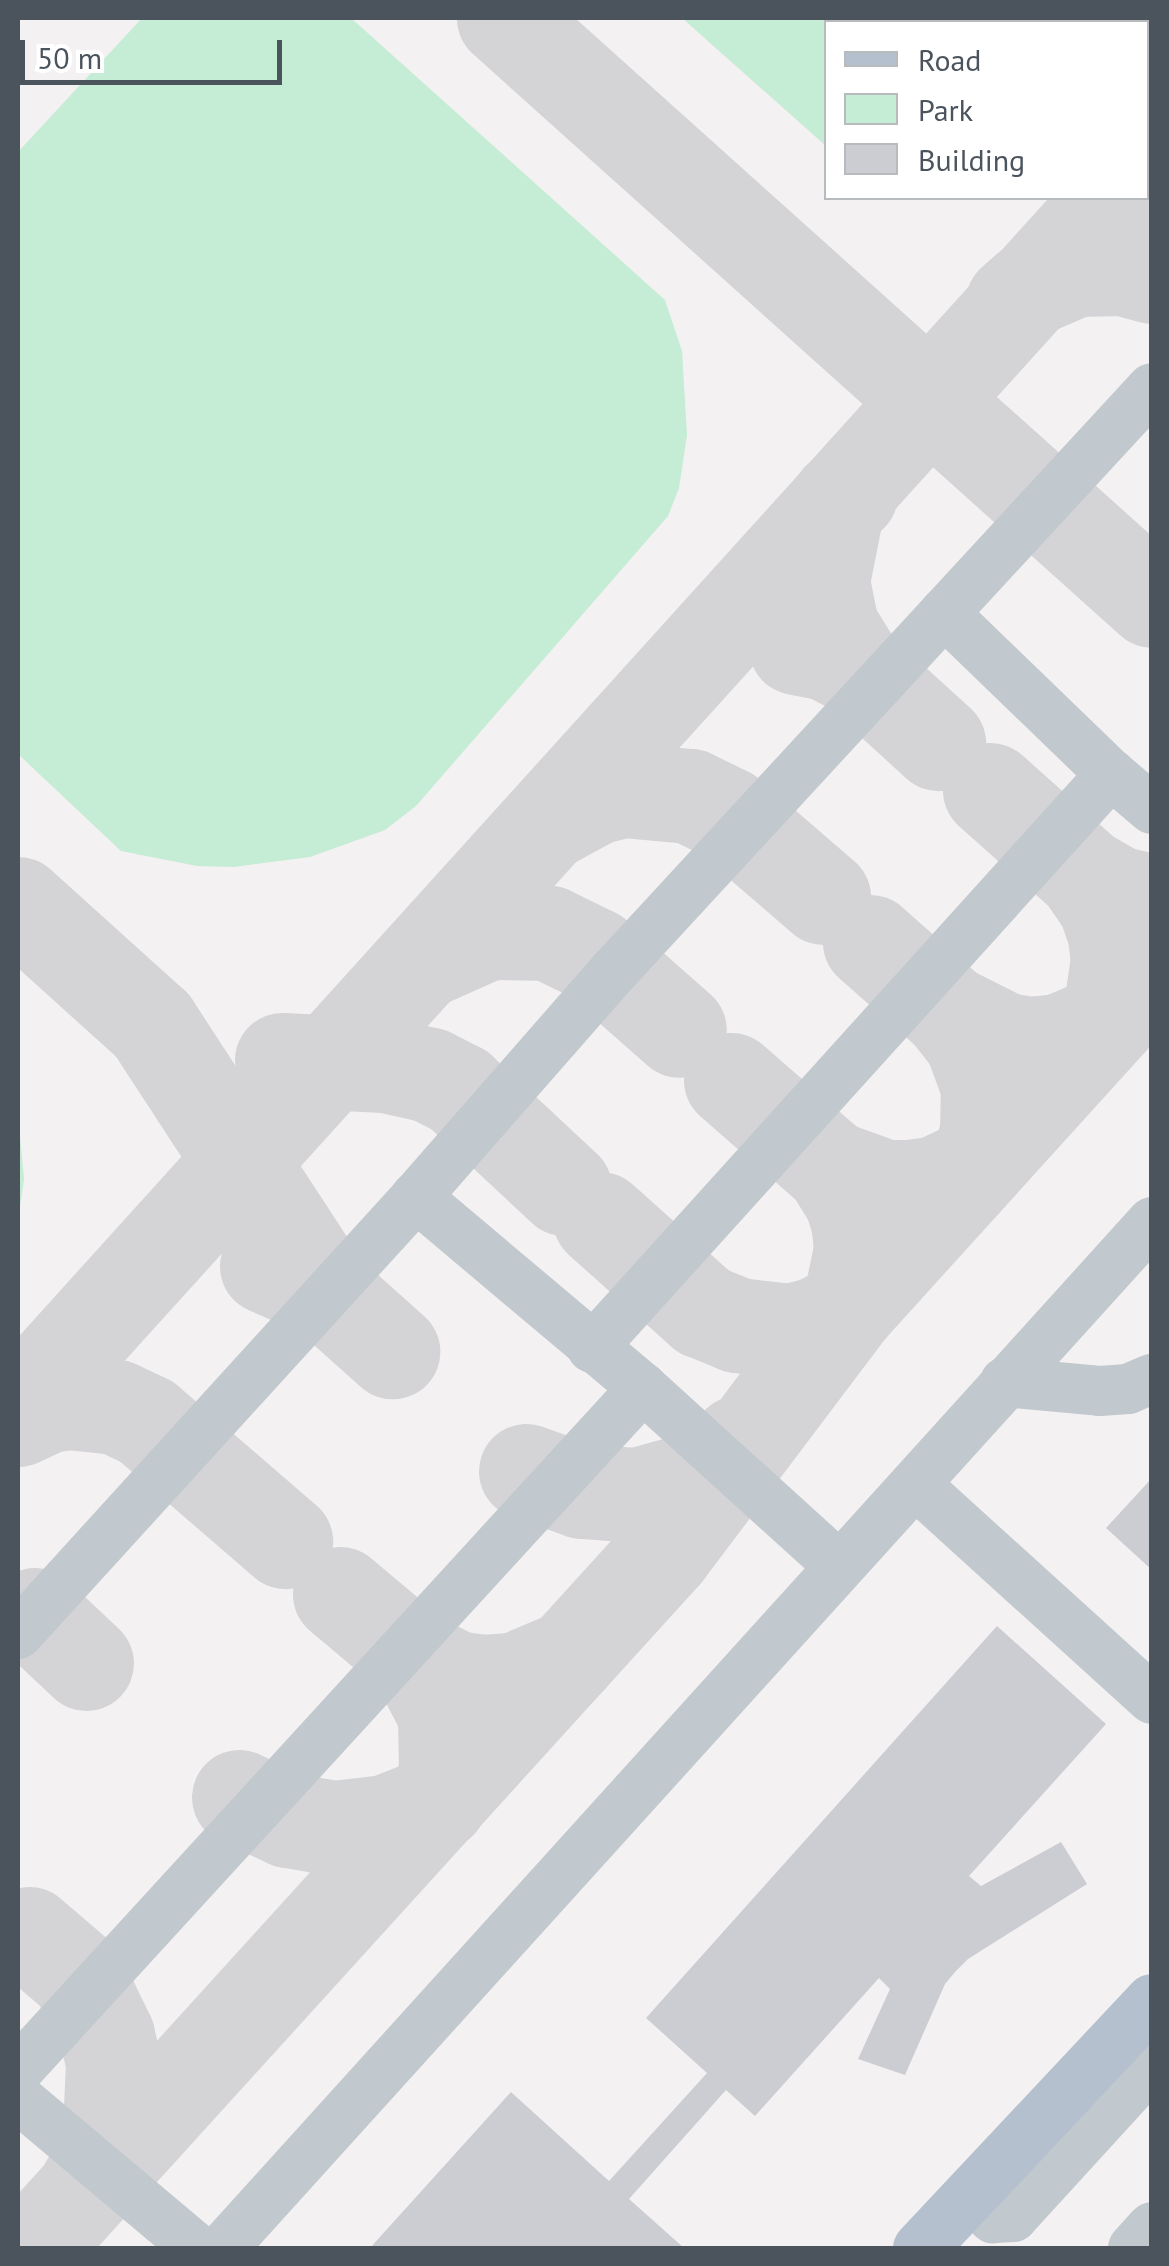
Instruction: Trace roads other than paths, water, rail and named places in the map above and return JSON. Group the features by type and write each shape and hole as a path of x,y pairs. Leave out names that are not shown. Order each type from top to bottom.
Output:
{"main road":[{"path":"920,2248 1152,2001"}],"lane":[{"path":"18,1634 416,1197 614,971 1150,391"},
{"path":"944,613 1110,774 1152,809"},
{"path":"592,1348 1110,774"},
{"path":"416,1197 643,1388 838,1565"},
{"path":"223,2248 1152,1222"},
{"path":"1006,1382 1100,1391 1128,1389 1152,1379"},
{"path":"18,2070 643,1388"},
{"path":"915,1484 1152,1699"},
{"path":"969,2196 993,2218 1013,2217 1152,2065"},
{"path":"18,2098 196,2248"},
{"path":"1132,2248 1152,2227"}]}
